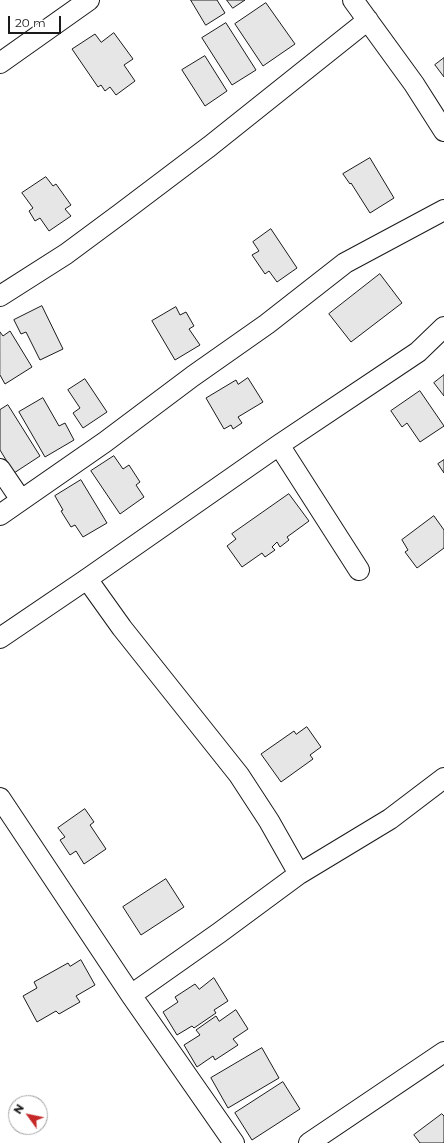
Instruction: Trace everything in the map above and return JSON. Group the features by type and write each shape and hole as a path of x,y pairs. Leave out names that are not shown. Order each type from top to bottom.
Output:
{"street":[{"path":"0,63 89,0"},
{"path":"353,0 414,84 444,131"},
{"path":"0,296 66,254 120,214 210,146 368,20"},
{"path":"0,515 105,442 193,376 267,324 344,263 444,210"},
{"path":"0,638 87,580 279,445 418,352 444,327"},
{"path":"279,445 359,570"},
{"path":"0,469 21,500"},
{"path":"87,580 239,775 269,821 299,874"},
{"path":"131,995 299,874 390,819 444,778"},
{"path":"0,798 131,995 234,1143"},
{"path":"309,1143 444,1052"}],"building":[{"path":"191,0 217,0 225,13 206,25"},
{"path":"227,0 245,0 233,8"},
{"path":"266,3 295,44 263,66 235,24"},
{"path":"226,23 256,70 232,85 202,38"},
{"path":"114,33 133,59 124,65 135,81 116,95 110,87 105,91 101,85 98,87 72,49 95,34 101,42"},
{"path":"205,56 227,91 205,106 182,70"},
{"path":"444,58 444,77 435,65"},
{"path":"370,158 394,198 370,213 351,183 350,184 343,174"},
{"path":"46,177 53,186 56,184 71,205 65,209 71,216 49,231 40,218 35,221 29,211 33,208 22,193"},
{"path":"271,229 297,268 277,282 269,271 265,274 252,255 259,251 253,242"},
{"path":"380,274 402,303 351,342 329,314"},
{"path":"42,306 63,349 40,360 26,332 21,334 14,320"},
{"path":"176,307 180,315 186,312 194,326 189,329 200,345 175,360 152,321"},
{"path":"10,331 32,367 5,384 0,375 0,332 3,336"},
{"path":"444,375 444,396 434,383"},
{"path":"248,378 263,402 238,417 242,423 233,429 231,425 224,429 206,398 236,380 238,384"},
{"path":"85,379 107,412 83,428 73,413 80,408 68,390"},
{"path":"420,391 444,426 420,442 407,423 402,427 391,411"},
{"path":"43,398 59,426 65,423 74,440 45,457 19,412"},
{"path":"8,405 40,456 14,473 0,450 0,410"},
{"path":"114,456 123,469 129,465 140,482 136,485 144,497 120,514 91,471"},
{"path":"444,460 444,473 438,464"},
{"path":"81,480 107,523 83,537 75,525 71,527 61,511 63,510 55,496"},
{"path":"289,494 309,521 287,537 289,540 280,547 277,542 272,547 275,550 265,557 262,553 242,567 227,546 236,539 232,534"},
{"path":"434,516 444,530 444,548 417,568 405,552 408,550 402,540"},
{"path":"307,727 321,747 310,755 313,759 281,782 261,754 294,731 296,734"},
{"path":"85,809 94,822 90,825 106,849 84,864 76,851 70,855 60,840 65,837 58,828"},
{"path":"166,879 184,907 141,935 123,907"},
{"path":"81,960 95,985 76,996 80,1002 59,1014 56,1011 37,1022 23,996 37,988 34,982 68,963 70,966"},
{"path":"214,978 228,1001 214,1010 216,1013 194,1028 192,1026 177,1035 163,1012 178,1002 175,997 195,984 199,989"},
{"path":"236,1010 248,1029 233,1039 238,1045 215,1060 213,1056 197,1067 184,1045 200,1035 196,1030 216,1016 219,1021"},
{"path":"262,1048 279,1078 228,1108 211,1078"},
{"path":"283,1082 300,1109 252,1140 235,1113"},
{"path":"442,1114 444,1116 444,1143 420,1143 414,1135"}]}
